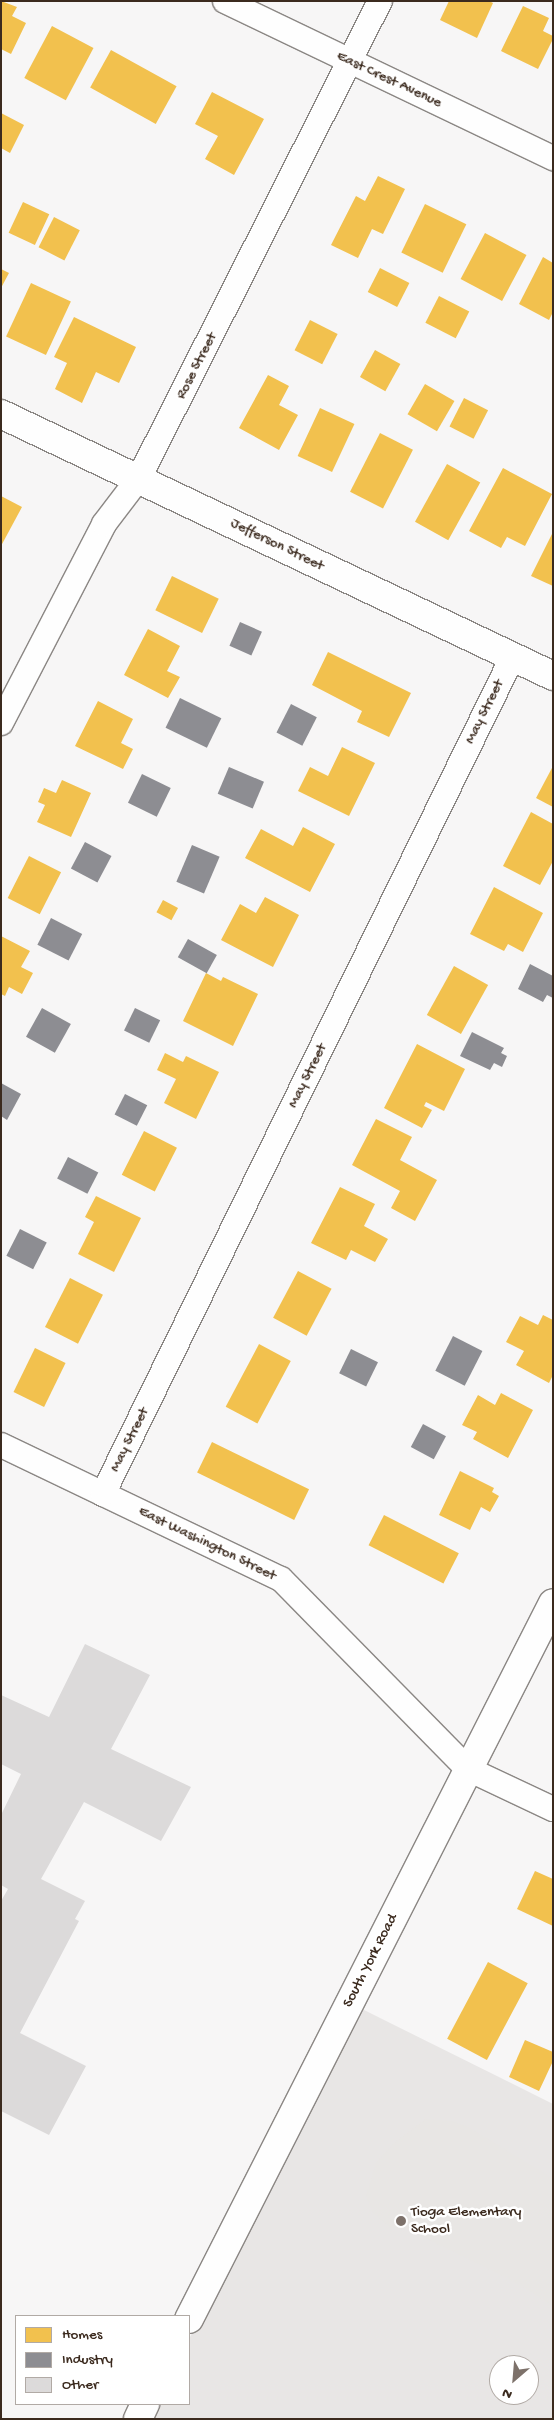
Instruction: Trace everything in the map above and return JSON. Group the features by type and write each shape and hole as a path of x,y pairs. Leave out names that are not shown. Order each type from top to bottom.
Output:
{"main road":[{"name":"Jefferson Street","path":"1,414 553,676"},
{"name":"South York Road","path":"190,2317 553,1603"},
{"path":"138,2419 145,2405"}],"street":[{"name":"East Crest Avenue","path":"225,1 553,158"},
{"name":"Rose Street","path":"1,723 104,524 139,478 380,1"},
{"name":"May Street","path":"104,1494 512,658"},
{"name":"East Washington Street","path":"1,1444 281,1579 468,1769"},
{"path":"468,1769 553,1809"}],"shaded area":[{"name":"Tioga Elementary School","path":"358,2007 553,2104 553,2419 148,2419 155,2405 190,2405 190,2337"},
{"path":"426,2119 451,2121 466,2126 553,2178 553,2306 519,2284 409,2230 390,2227 373,2213 366,2196 376,2163 394,2143"}],"building: Homes":[{"path":"1,1 17,7 12,16 26,23 11,54 1,49"},
{"path":"449,1 489,1 493,3 477,38 440,20"},
{"path":"523,6 549,18 543,31 553,36 553,39 538,69 501,51"},
{"path":"52,26 93,48 66,100 24,78"},
{"path":"111,50 177,86 156,124 90,88"},
{"path":"212,92 264,119 234,175 205,159 218,136 195,124"},
{"path":"1,113 24,125 10,153 1,148"},
{"path":"378,176 405,189 383,234 372,229 358,258 331,245 356,196 365,201"},
{"path":"23,202 49,214 35,245 9,233"},
{"path":"425,204 466,224 443,273 401,253"},
{"path":"54,217 80,230 64,260 39,247"},
{"path":"485,233 526,255 502,301 461,279"},
{"path":"543,257 553,263 553,312 549,320 519,304"},
{"path":"380,268 409,283 397,307 368,292"},
{"path":"1,269 9,273 1,288"},
{"path":"31,283 71,302 46,355 6,336"},
{"path":"439,296 469,311 456,338 425,323"},
{"path":"74,317 136,347 119,383 96,372 82,403 55,389 67,363 54,357"},
{"path":"310,320 338,334 322,364 295,350"},
{"path":"375,350 400,364 385,391 360,377"},
{"path":"268,375 289,386 279,405 298,415 279,450 239,428"},
{"path":"425,384 454,401 437,431 408,414"},
{"path":"464,398 488,410 474,439 449,427"},
{"path":"320,408 354,424 332,472 298,456"},
{"path":"380,433 413,450 383,509 350,492"},
{"path":"447,464 480,482 448,540 415,522"},
{"path":"503,468 552,494 525,546 507,537 501,548 469,531"},
{"path":"1,496 22,507 1,546"},
{"path":"553,532 553,586 531,576"},
{"path":"172,576 219,599 202,633 155,610"},
{"path":"148,629 180,646 167,671 180,677 168,698 124,675"},
{"path":"328,652 411,693 389,737 357,722 362,711 312,685"},
{"path":"98,701 133,719 121,743 133,749 123,769 75,746"},
{"path":"342,747 375,763 349,816 298,791 310,767 328,776"},
{"path":"553,766 553,807 536,798"},
{"path":"62,780 91,793 71,837 37,822 45,805 38,802 44,788 56,793"},
{"path":"531,812 553,824 553,861 540,885 503,866"},
{"path":"303,827 335,844 310,892 245,858 261,829 293,846"},
{"path":"29,856 61,872 40,914 8,898"},
{"path":"494,887 543,913 523,952 508,944 504,951 470,934"},
{"path":"265,897 299,915 273,967 221,940 240,904 256,913"},
{"path":"163,900 178,908 171,920 156,912"},
{"path":"1,936 30,951 21,967 33,973 22,994 9,987 5,996 1,994"},
{"path":"454,966 488,985 461,1034 427,1015"},
{"path":"206,973 221,981 223,977 258,994 233,1046 183,1021"},
{"path":"417,1044 465,1069 444,1111 426,1102 424,1106 432,1110 422,1128 384,1108"},
{"path":"165,1053 183,1062 186,1056 219,1072 196,1119 164,1103 176,1079 157,1070"},
{"path":"376,1119 412,1137 400,1160 437,1180 415,1221 391,1208 400,1191 352,1165"},
{"path":"144,1131 177,1148 155,1191 122,1175"},
{"path":"340,1187 375,1204 364,1226 388,1239 375,1262 351,1250 346,1260 311,1243"},
{"path":"96,1196 141,1218 114,1272 78,1254 94,1222 85,1217"},
{"path":"298,1271 332,1289 307,1336 273,1318"},
{"path":"70,1278 103,1295 78,1344 45,1327"},
{"path":"543,1315 553,1320 553,1375 549,1383 516,1365 524,1351 506,1342 520,1316 538,1325"},
{"path":"259,1344 291,1361 257,1424 226,1407"},
{"path":"35,1348 66,1363 44,1407 14,1392"},
{"path":"501,1393 533,1410 508,1458 473,1439 477,1432 462,1425 478,1395 495,1405"},
{"path":"212,1442 309,1489 294,1520 197,1473"},
{"path":"460,1471 494,1488 492,1492 499,1496 490,1512 481,1507 470,1530 439,1515"},
{"path":"384,1515 459,1553 443,1583 369,1545"},
{"path":"535,1871 553,1879 553,1926 517,1909"},
{"path":"488,1962 528,1983 487,2060 447,2039"},
{"path":"525,2040 553,2052 553,2061 539,2091 509,2077"}],"building: Industry":[{"path":"240,622 262,632 251,656 229,646"},
{"path":"180,698 221,718 207,748 166,728"},
{"path":"291,704 317,717 302,746 276,733"},
{"path":"229,767 264,782 253,809 218,794"},
{"path":"142,774 171,788 157,817 128,803"},
{"path":"85,842 111,856 97,883 71,868"},
{"path":"192,845 220,857 204,894 176,882"},
{"path":"51,918 82,934 69,961 37,945"},
{"path":"188,939 217,955 207,973 178,957"},
{"path":"530,964 553,976 553,998 547,995 543,1002 518,989"},
{"path":"42,1008 71,1024 55,1053 26,1037"},
{"path":"135,1008 160,1020 149,1043 124,1030"},
{"path":"472,1032 504,1048 501,1053 507,1056 502,1067 494,1063 490,1070 460,1056"},
{"path":"1,1083 21,1094 7,1120 1,1116"},
{"path":"125,1094 147,1105 137,1126 115,1114"},
{"path":"68,1157 98,1172 87,1194 57,1178"},
{"path":"20,1229 47,1243 33,1269 6,1256"},
{"path":"453,1336 482,1351 465,1386 435,1371"},
{"path":"351,1349 378,1362 366,1386 339,1373"},
{"path":"423,1424 446,1436 434,1459 411,1447"}],"building: Other":[{"path":"85,1644 150,1675 111,1749 191,1787 161,1841 84,1802 41,1879 85,1901 75,1919 79,1921 20,2033 86,2066 49,2135 1,2111 1,1901 8,1889 1,1885 1,1815 21,1774 1,1764 1,1695 49,1717"}],"place":[{"name":"Tioga Elementary School","path":"401,2221"}]}
